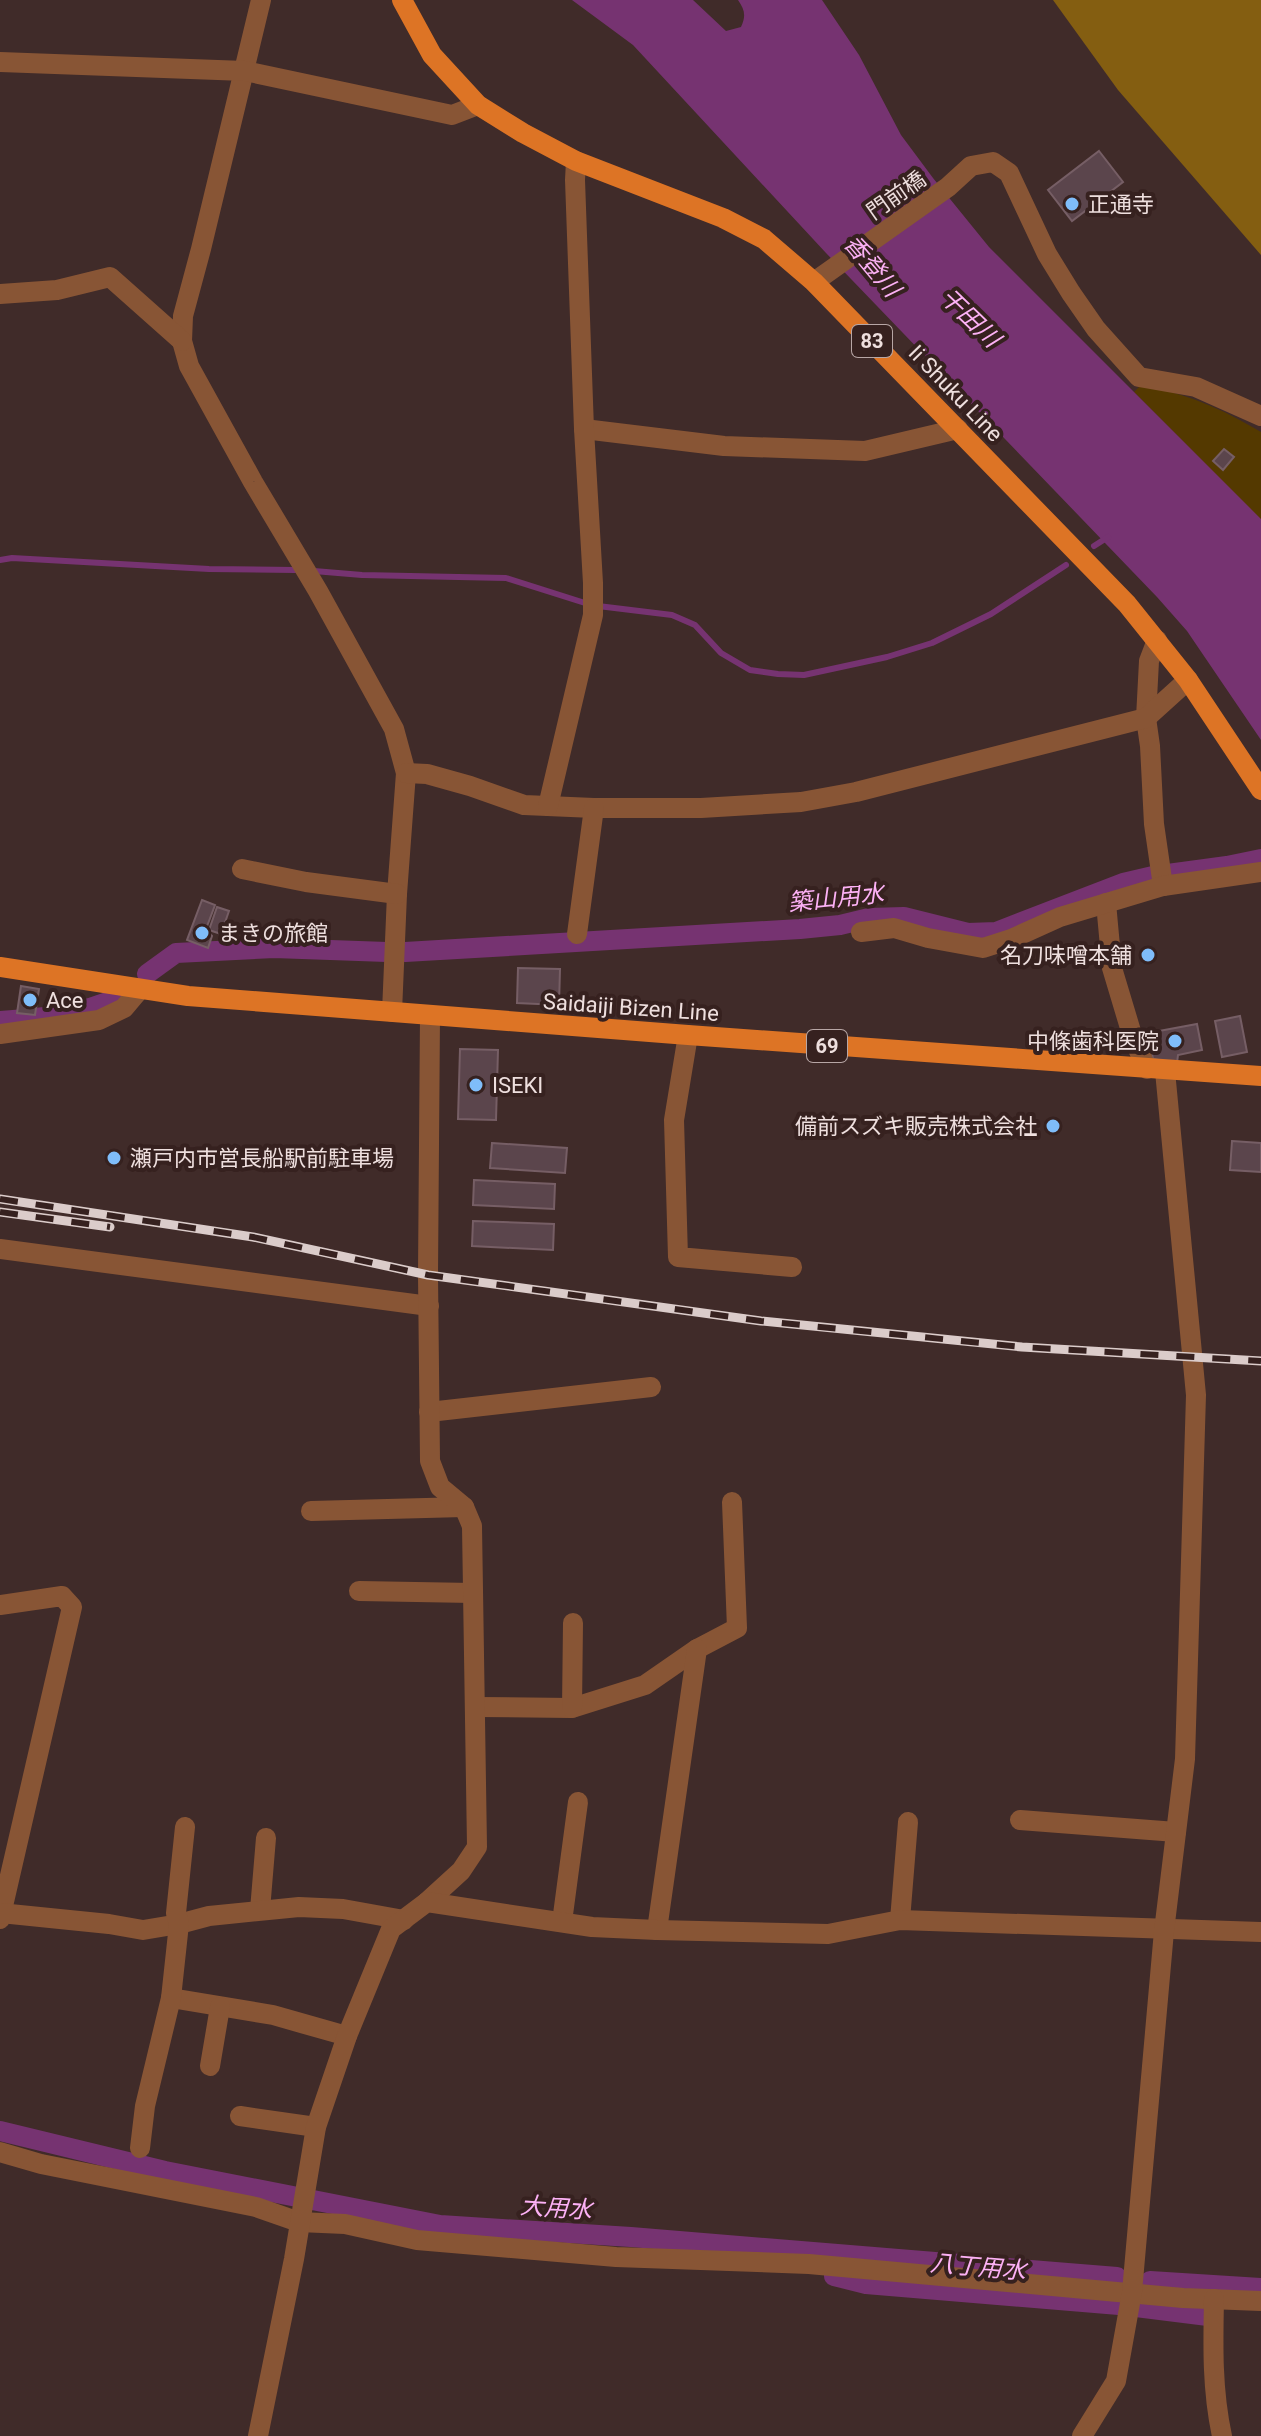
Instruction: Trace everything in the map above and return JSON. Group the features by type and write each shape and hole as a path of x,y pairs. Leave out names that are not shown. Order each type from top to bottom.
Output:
{"main road":[{"name":"Ii Shuku Line","path":"402,0 432,55 478,105 576,161 723,218 764,239 814,282 1127,604 1188,680 1261,790"},
{"name":"Saidaiji Bizen Line","path":"0,967 188,996 1261,1076"}],"street":[{"path":"261,0 183,316 182,341 189,366 394,729 406,773 392,1012"},
{"path":"0,62 245,71 452,115 478,105"},
{"path":"548,806 593,615 576,161"},
{"name":"門前橋","path":"814,282 948,187 971,166 993,162 1009,173 1047,254 1071,293 1096,329 1139,377 1196,387 1261,416"},
{"path":"0,294 57,290 110,277 182,341"},
{"path":"584,429 724,446 865,451 958,429"},
{"path":"1157,640 1149,661 1146,718 1154,824 1162,878"},
{"path":"406,773 427,774 524,805 701,808 801,802 856,792 1146,718 1188,680"},
{"path":"577,934 594,808"},
{"path":"242,869 306,882 397,894"},
{"path":"861,932 894,928 983,948 1060,917 1106,903 1162,878 1261,872"},
{"path":"1082,2436 1116,2381 1132,2292 1164,1931 1185,1759 1196,1395 1156,1070 1133,1038 1112,968 1106,903"},
{"path":"0,1034 99,1020 124,1008 140,989"},
{"path":"258,2436 294,2259 316,2127 347,2036 391,1929 461,1871 477,1847 472,1526 464,1507 440,1487 430,1461 430,1016"},
{"path":"688,1035 674,1120 678,1257 792,1267"},
{"path":"0,1249 429,1306"},
{"path":"429,1412 651,1387"},
{"path":"476,1707 572,1708 645,1685 697,1649 737,1628 732,1502"},
{"path":"311,1511 464,1507"},
{"path":"359,1591 473,1593"},
{"path":"0,1605 62,1596 72,1607 0,1915 109,1924 143,1930 209,1916 299,1907 343,1909 404,1920"},
{"path":"572,1708 573,1623"},
{"path":"657,1930 697,1649"},
{"path":"562,1922 578,1802"},
{"path":"1020,1820 1176,1832"},
{"path":"900,1920 908,1822"},
{"path":"140,2148 145,2106 171,1998 185,1827"},
{"path":"260,1910 266,1838"},
{"path":"427,1902 592,1927 657,1930 828,1934 900,1920 1261,1932"},
{"path":"171,1998 273,2015 347,2036"},
{"path":"210,2066 220,2007"},
{"path":"240,2116 316,2127"},
{"path":"0,2152 41,2164 417,2240 601,2256 809,2264 1183,2298 1261,2301"},
{"path":"1214,2299 1213,2359 1216,2407 1222,2436"}],"shaded area":[{"path":"1053,0 1261,0 1261,255 1118,90"},
{"path":"1140,386 1172,392 1203,403 1261,432 1261,520 1134,392"}],"water":[{"path":"572,0 693,0 726,31 741,27 743,23 744,13 738,0 822,0 859,55 901,135 989,247 1261,519 1261,740 1187,631 1157,597 826,253 633,45"}],"building":[{"path":"1099,151 1123,182 1072,221 1048,190"},
{"path":"1224,449 1234,457 1223,470 1213,461"},
{"path":"202,900 215,905 206,929 212,936 208,948 187,940"},
{"path":"217,907 229,911 221,934 209,930"},
{"path":"518,968 560,969 559,1005 517,1003"},
{"path":"21,986 39,989 35,1015 17,1013"},
{"path":"1240,1016 1247,1052 1222,1057 1215,1021"},
{"name":"中條歯科医院","path":"1197,1024 1202,1050 1178,1055 1177,1063 1153,1059 1148,1033"},
{"path":"460,1049 498,1050 496,1120 458,1119"},
{"path":"1232,1141 1261,1143 1261,1172 1230,1170"},
{"path":"492,1143 567,1148 565,1173 490,1168"},
{"path":"474,1180 555,1184 554,1209 473,1205"},
{"path":"473,1221 554,1224 553,1250 472,1246"}],"waterway":[{"path":"1094,546 1108,537"},
{"path":"0,560 12,558 209,569 295,570"},
{"path":"598,606 672,615 695,625 721,653 750,670 804,675 887,657 932,643 991,614 1066,565"},
{"path":"314,571 506,578 585,603"},
{"name":"築山用水","path":"405,952 800,929 869,918 904,917 968,933 996,932 1123,883 1261,859"},
{"name":"築山用水","path":"147,974 176,953 274,948 387,952"},
{"name":"築山用水","path":"0,1021 75,1012 119,997"},
{"name":"大用水","path":"0,2131 165,2171 440,2225 631,2237 1117,2277"},
{"name":"八丁用水","path":"834,2276 866,2284 1119,2305"},
{"name":"大用水","path":"1150,2281 1261,2288"},
{"name":"八丁用水","path":"1136,2307 1208,2316"}],"railway":[{"path":"0,1199 253,1237 428,1275 761,1321 1022,1347 1261,1361"},
{"path":"0,1212 110,1227"}],"place":[{"name":"正通寺","path":"1072,204"},
{"name":"まきの旅館","path":"202,933"},
{"name":"名刀味噌本舗","path":"1148,955"},
{"name":"Ace","path":"30,1000"},
{"name":"中條歯科医院","path":"1175,1041"},
{"name":"ISEKI","path":"476,1085"},
{"name":"備前スズキ販売株式会社","path":"1053,1126"},
{"name":"瀬戸内市営長船駅前駐車場","path":"114,1158"}],"water label":[{"name":"香登川","path":"872,266"},
{"name":"干田川","path":"970,318"}]}
